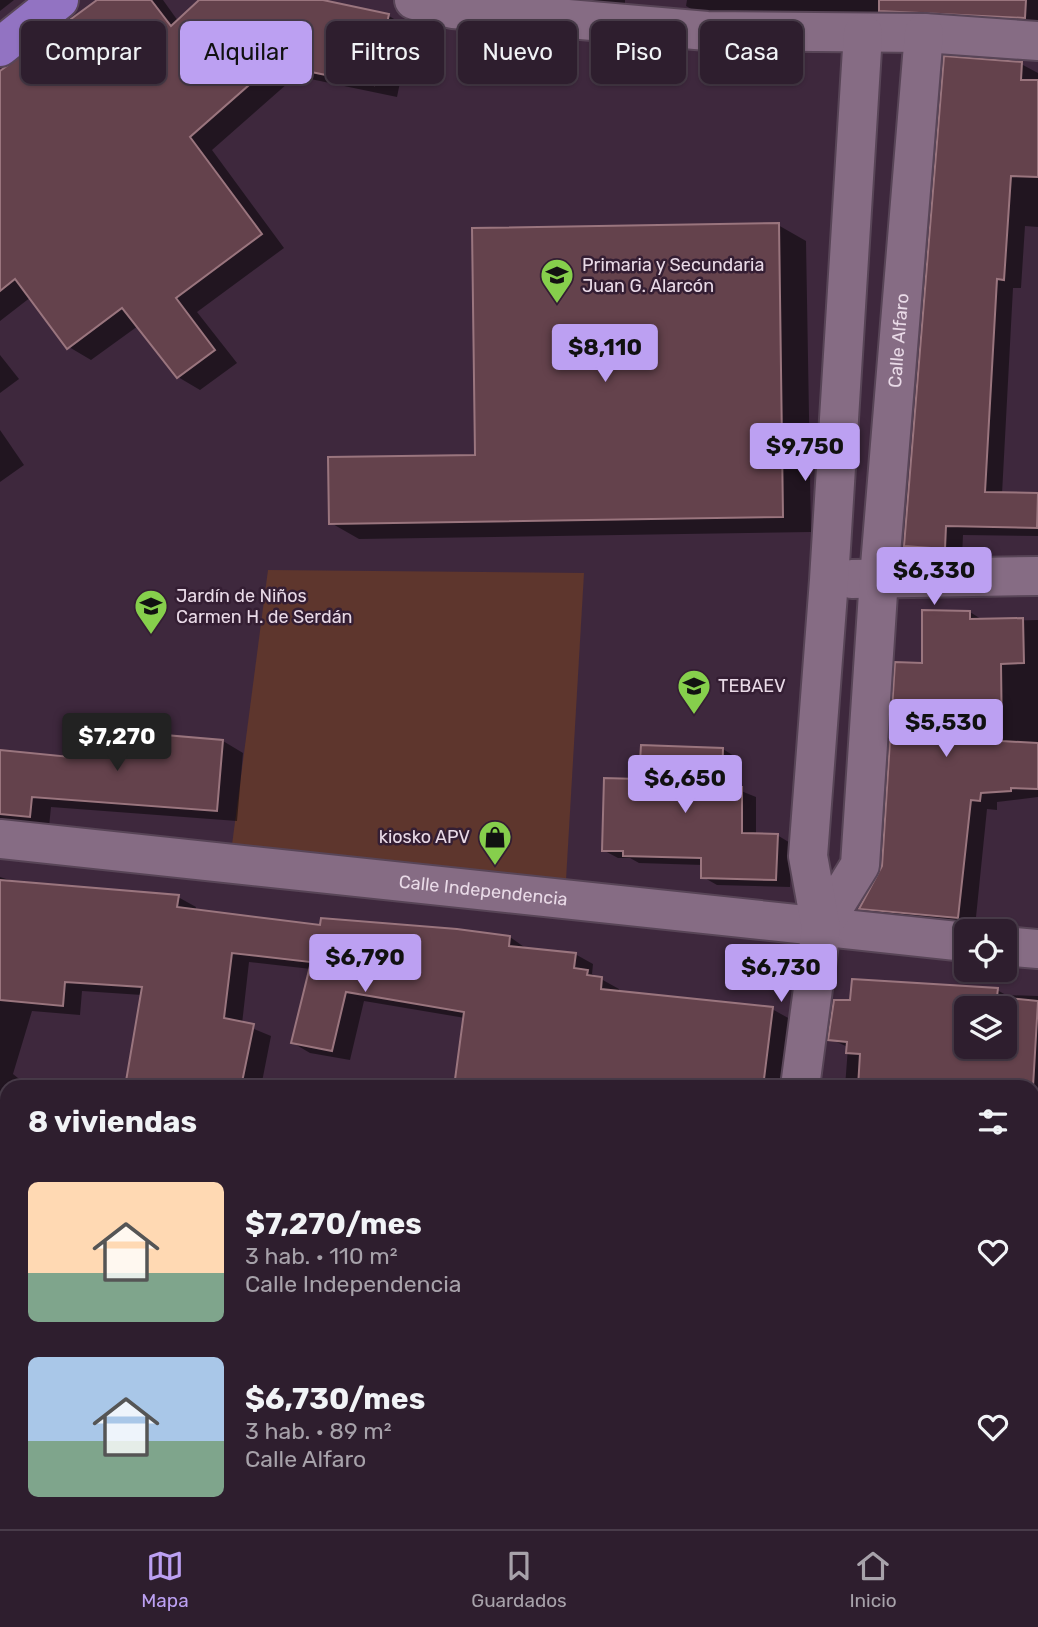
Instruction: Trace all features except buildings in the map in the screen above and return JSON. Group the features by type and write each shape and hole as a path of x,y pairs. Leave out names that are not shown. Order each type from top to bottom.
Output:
{"main road":[{"path":"16,25 60,0"}],"street":[{"path":"414,0 453,9 707,31 924,33 1038,41"},
{"name":"Calle Alfaro","path":"801,1080 821,928 808,856 829,580 863,33"},
{"name":"Calle Alfaro","path":"821,928 860,865 879,578 924,33"},
{"path":"829,580 1038,576"},
{"name":"Calle Independencia","path":"0,839 954,941"},
{"path":"1017,947 1038,949"}],"shaded area":[{"path":"268,570 584,573 566,880 232,845"}],"place":[{"name":"Primaria y Secundaria Juan G. Alarcón","path":"557,305"},
{"name":"Jardín de Niños Carmen H. de Serdán","path":"151,636"},
{"name":"TEBAEV","path":"694,716"},
{"name":"kiosko APV","path":"495,867"}]}
